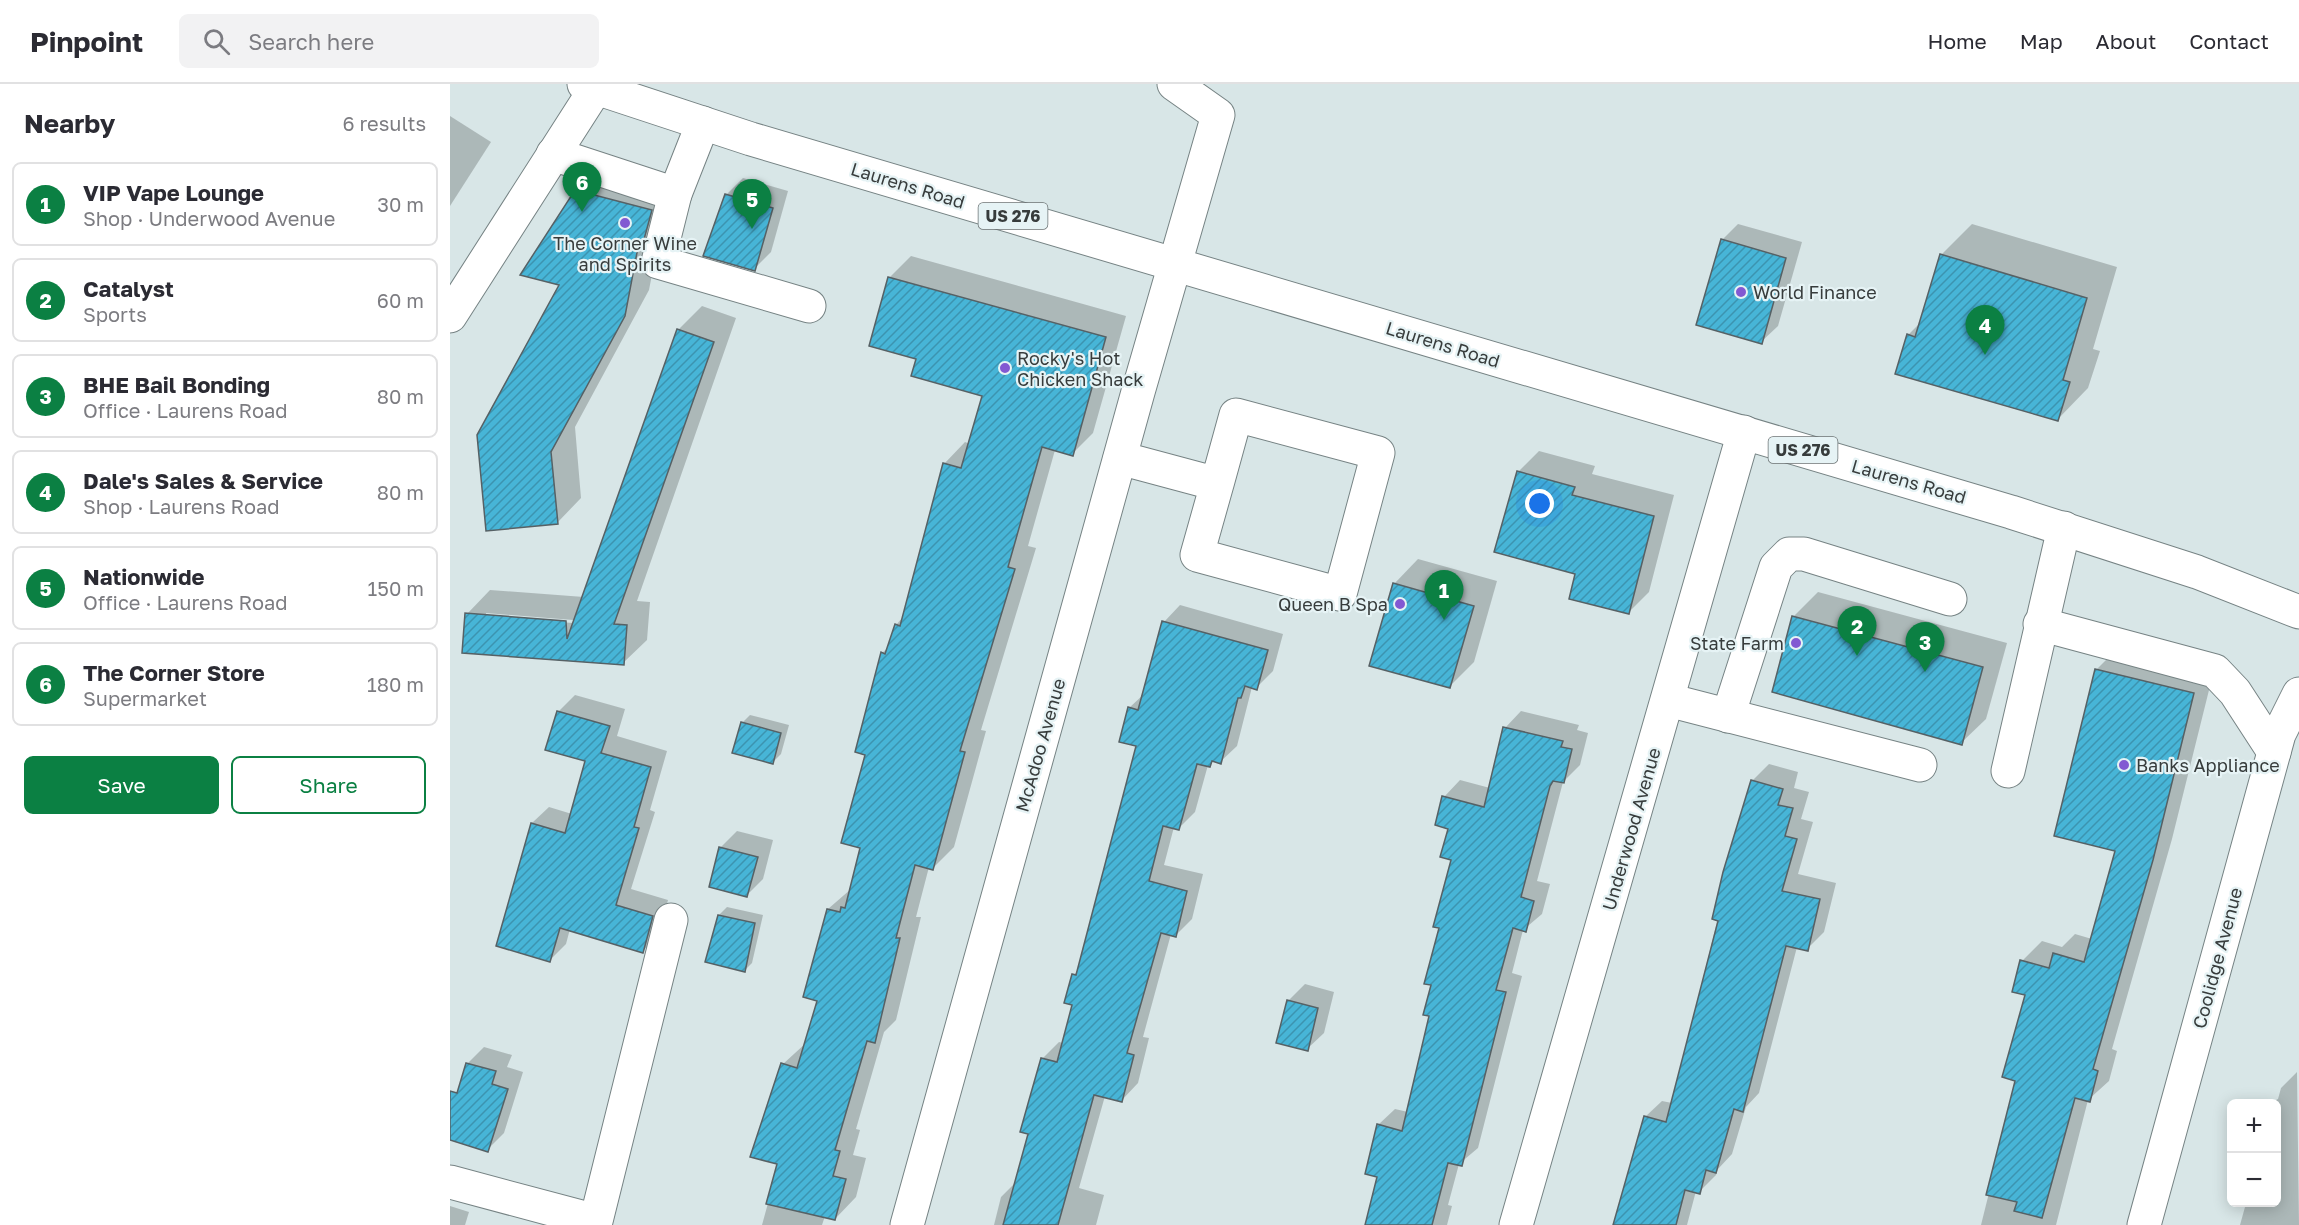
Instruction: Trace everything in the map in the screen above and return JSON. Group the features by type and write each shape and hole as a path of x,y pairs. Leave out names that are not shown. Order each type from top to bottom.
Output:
{"street":[{"name":"McAdoo Avenue","path":"907,1225 1120,458 1218,115 1174,84"},
{"name":"Laurens Road","path":"590,86 703,123 1176,265 2064,528 2197,572 2299,612"},
{"path":"450,316 553,154 590,86"},
{"path":"703,123 675,194 658,262 809,306"},
{"path":"553,154 675,194"},
{"path":"1236,414 1378,453 1340,594 1197,555 1217,484 1236,414"},
{"name":"Underwood Avenue","path":"1516,1225 1744,432"},
{"path":"1120,458 1217,484"},
{"path":"2008,771 2040,624 2064,528"},
{"path":"1728,716 1776,567 1789,554 1804,554 1950,599"},
{"path":"2040,624 2215,670 2235,692 2274,752"},
{"name":"Coolidge Avenue","path":"2144,1225 2279,734 2299,694"},
{"path":"1668,700 1920,765"},
{"path":"450,1182 595,1223 671,920"}],"building":[{"path":"575,190 652,210 643,243 639,242 625,316 551,452 558,524 486,531 477,435 559,285 520,275"},
{"path":"725,194 773,208 755,271 703,256"},
{"name":"World Finance","path":"1721,239 1786,258 1762,344 1696,325"},
{"path":"1940,254 2087,298 2063,380 2070,382 2058,421 1895,374 1907,334 1915,337"},
{"path":"888,277 1106,337 1073,456 1042,447 1008,567 1015,569 960,751 965,752 933,870 915,865 896,938 900,938 875,1043 867,1041 835,1150 840,1151 833,1176 846,1179 835,1220 766,1204 777,1164 750,1157 781,1063 797,1068 817,1001 803,997 827,909 840,912 841,907 845,908 860,848 841,843 865,755 855,752 881,652 885,654 895,624 900,626 943,463 961,468 982,396 911,376 916,359 869,346"},
{"path":"677,329 714,342 614,624 627,625 624,665 462,653 465,613 566,621 567,639"},
{"path":"1517,471 1575,487 1572,495 1654,516 1629,614 1569,599 1575,574 1494,552"},
{"path":"1393,583 1474,606 1450,688 1369,666"},
{"path":"1792,616 1983,667 1962,745 1772,692"},
{"path":"1162,621 1268,650 1257,690 1245,686 1241,698 1238,698 1221,764 1212,761 1210,767 1197,764 1179,830 1163,826 1149,881 1187,891 1176,937 1161,933 1127,1053 1134,1055 1122,1102 1094,1095 1058,1225 1003,1225 1028,1134 1020,1132 1041,1058 1057,1062 1072,1005 1064,1003 1072,974 1076,975 1136,746 1119,742 1128,707 1138,710"},
{"path":"2095,669 2194,693 2153,860 2093,1069 2098,1071 2090,1102 2075,1098 2042,1218 2014,1211 2017,1202 1986,1195 2015,1081 2002,1077 2025,995 2012,992 2020,960 2049,968 2053,953 2084,962 2115,851 2054,836"},
{"path":"557,711 610,726 601,753 651,767 634,827 639,828 616,905 653,916 643,953 560,928 550,962 496,946 531,823 565,833 585,761 545,750"},
{"path":"741,722 781,733 773,764 732,753"},
{"path":"1503,727 1563,741 1561,747 1572,749 1564,783 1553,781 1550,786 1521,897 1534,901 1526,932 1513,928 1496,990 1506,992 1462,1166 1448,1163 1432,1225 1365,1225 1377,1177 1365,1174 1377,1124 1402,1131 1429,1016 1423,1015 1431,985 1424,984 1439,928 1433,927 1451,860 1440,857 1448,829 1435,825 1442,796 1484,807"},
{"path":"1751,780 1783,789 1778,805 1793,808 1785,836 1797,839 1782,891 1820,899 1808,951 1786,946 1743,1112 1734,1109 1716,1173 1706,1170 1700,1194 1685,1190 1676,1225 1613,1225 1644,1116 1666,1122 1718,921 1712,919 1723,872"},
{"path":"719,847 758,857 747,897 709,887"},
{"path":"718,915 755,923 745,972 705,962"},
{"path":"1287,1000 1318,1008 1308,1051 1276,1043"},
{"path":"466,1063 496,1071 492,1084 508,1089 488,1152 450,1140 450,1091 457,1093"}],"place":[{"name":"The Corner Store","path":"582,212"},
{"name":"The Corner Wine and Spirits","path":"625,223"},
{"name":"Nationwide","path":"752,229"},
{"name":"World Finance","path":"1741,292"},
{"name":"Dale's Sales & Service","path":"1985,355"},
{"name":"Rocky's Hot Chicken Shack","path":"1005,368"},
{"name":"Queen B Spa","path":"1400,604"},
{"name":"VIP Vape Lounge","path":"1444,620"},
{"name":"State Farm","path":"1796,643"},
{"name":"Catalyst","path":"1857,656"},
{"name":"BHE Bail Bonding","path":"1925,672"},
{"name":"Banks Appliance","path":"2124,765"}]}
